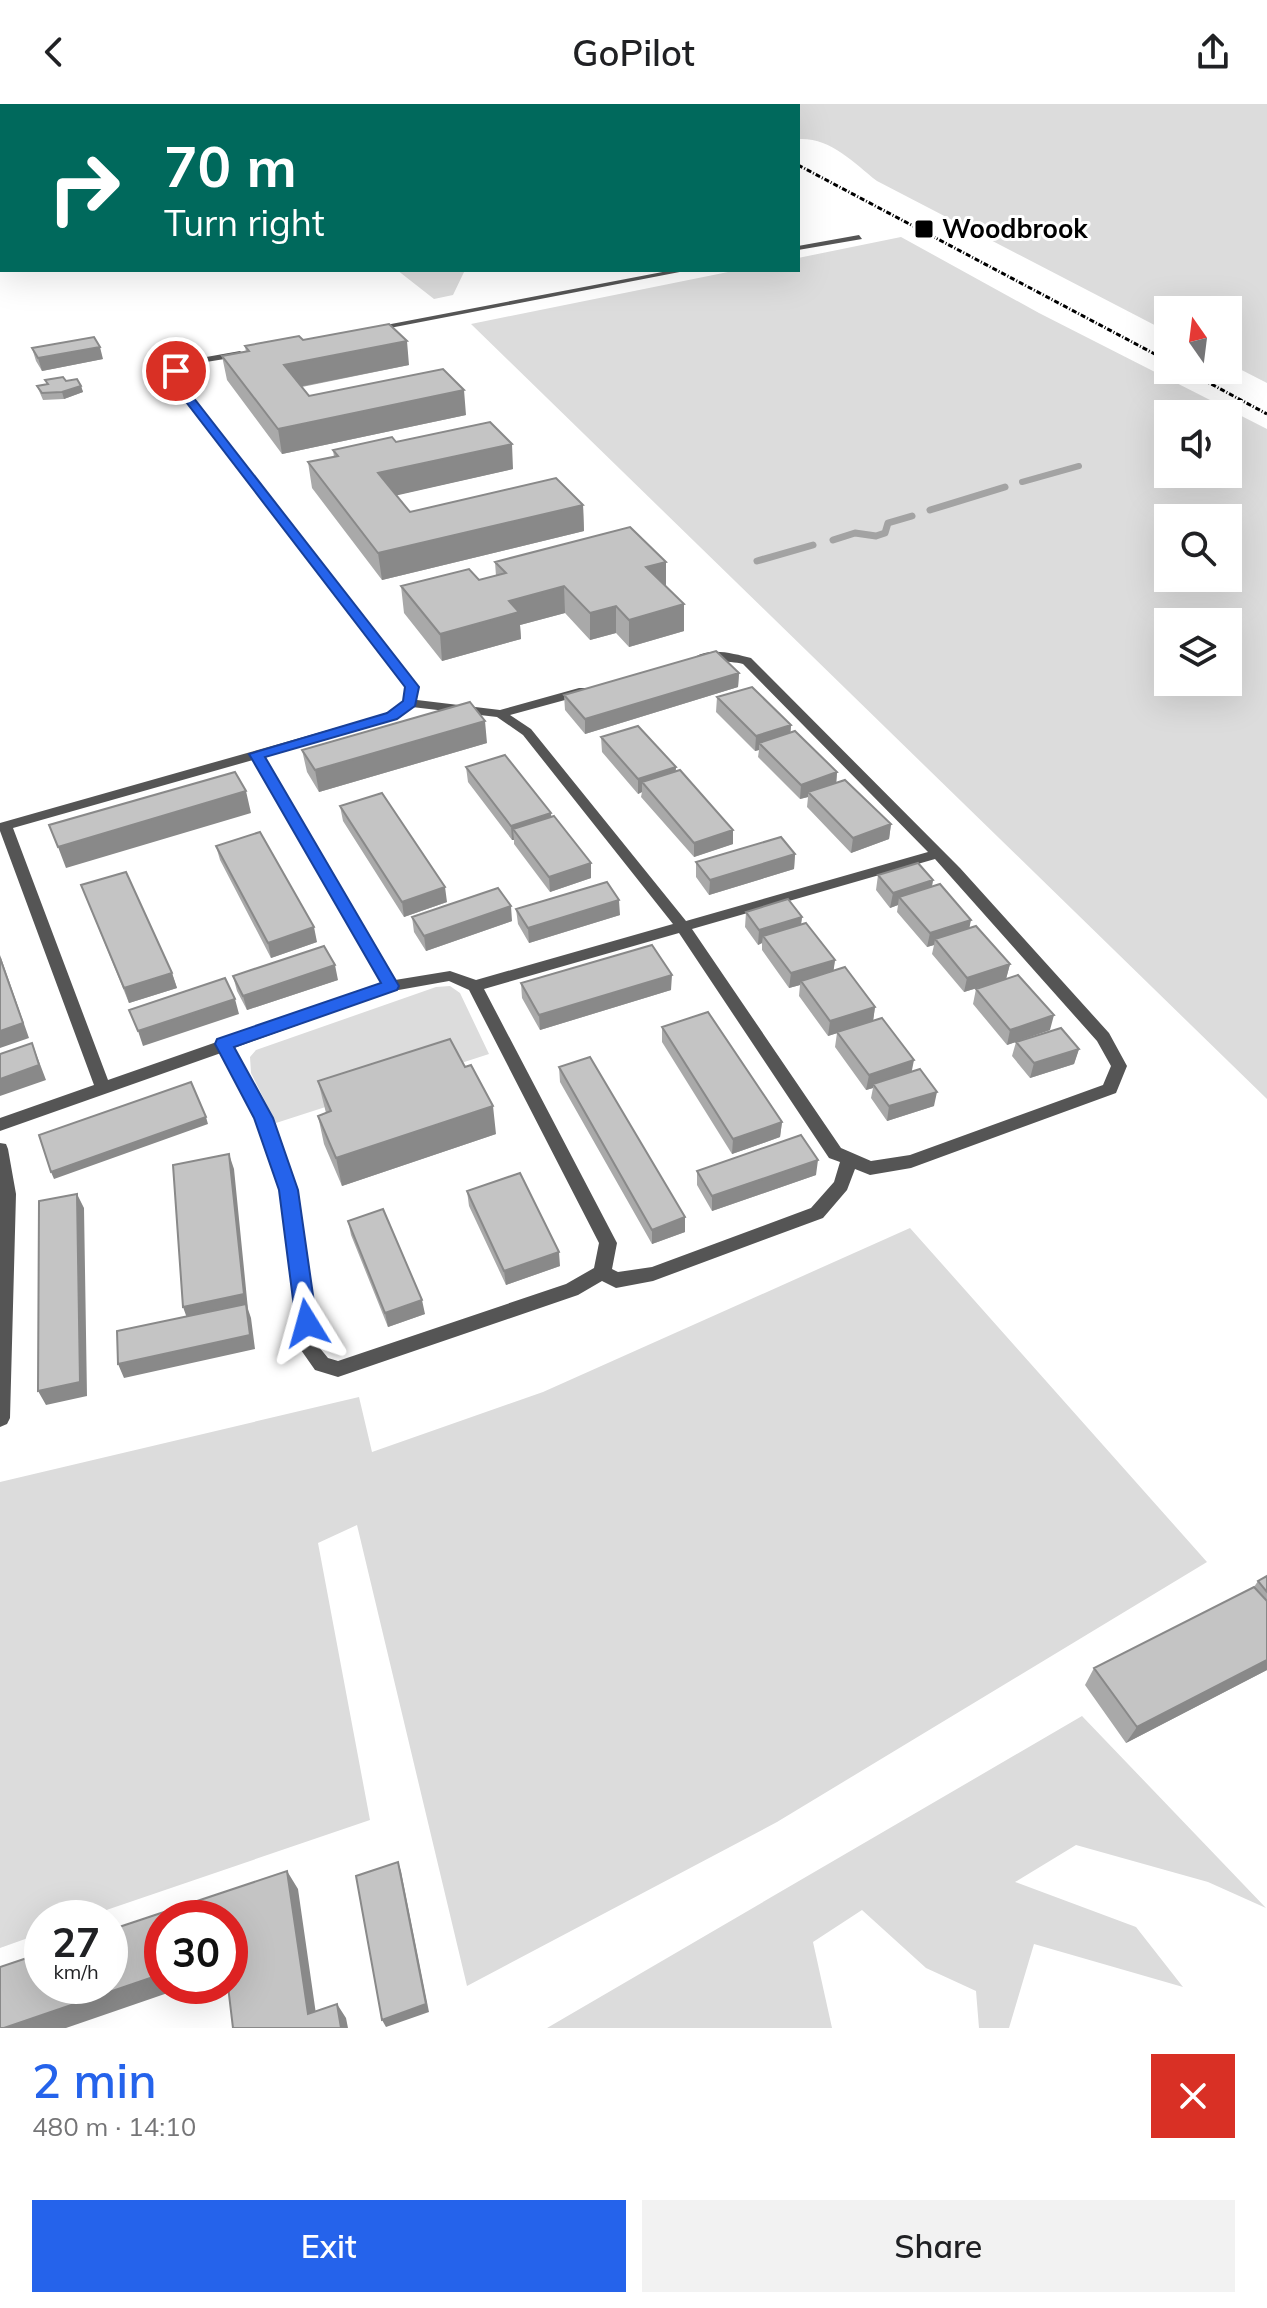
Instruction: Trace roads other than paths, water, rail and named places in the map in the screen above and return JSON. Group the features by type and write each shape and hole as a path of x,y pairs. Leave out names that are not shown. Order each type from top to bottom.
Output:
{"street":[{"path":"800,248 859,237"},
{"path":"355,332 675,272"},
{"path":"245,353 198,361 176,371 174,379 412,687 410,703"},
{"path":"500,714 527,732 682,926 835,1153 870,1168 911,1161 1110,1089 1119,1066 1103,1037 955,871 747,661 726,656 687,661"},
{"path":"103,1088 3,826 392,716 410,703 500,714 597,687"},
{"path":"256,754 391,986"},
{"path":"0,1125 391,986 450,976 475,986 937,854"},
{"path":"224,1044 263,1118 288,1190 310,1350 322,1364 338,1369 572,1290 602,1272 608,1243 475,986"},
{"path":"0,1149 7,1194 0,1418"},
{"path":"602,1272 616,1280 653,1274 817,1213 841,1185 850,1159"}],"waterway":[{"path":"1022,482 1079,466"},
{"path":"930,510 1005,487"},
{"path":"833,540 855,533 876,536 885,533 888,523 912,516"},
{"path":"757,561 813,545"}],"railway":[{"path":"800,166 1154,354"},
{"path":"1211,384 1267,414"}],"place":[{"name":"Woodbrook","path":"924,229"}]}
